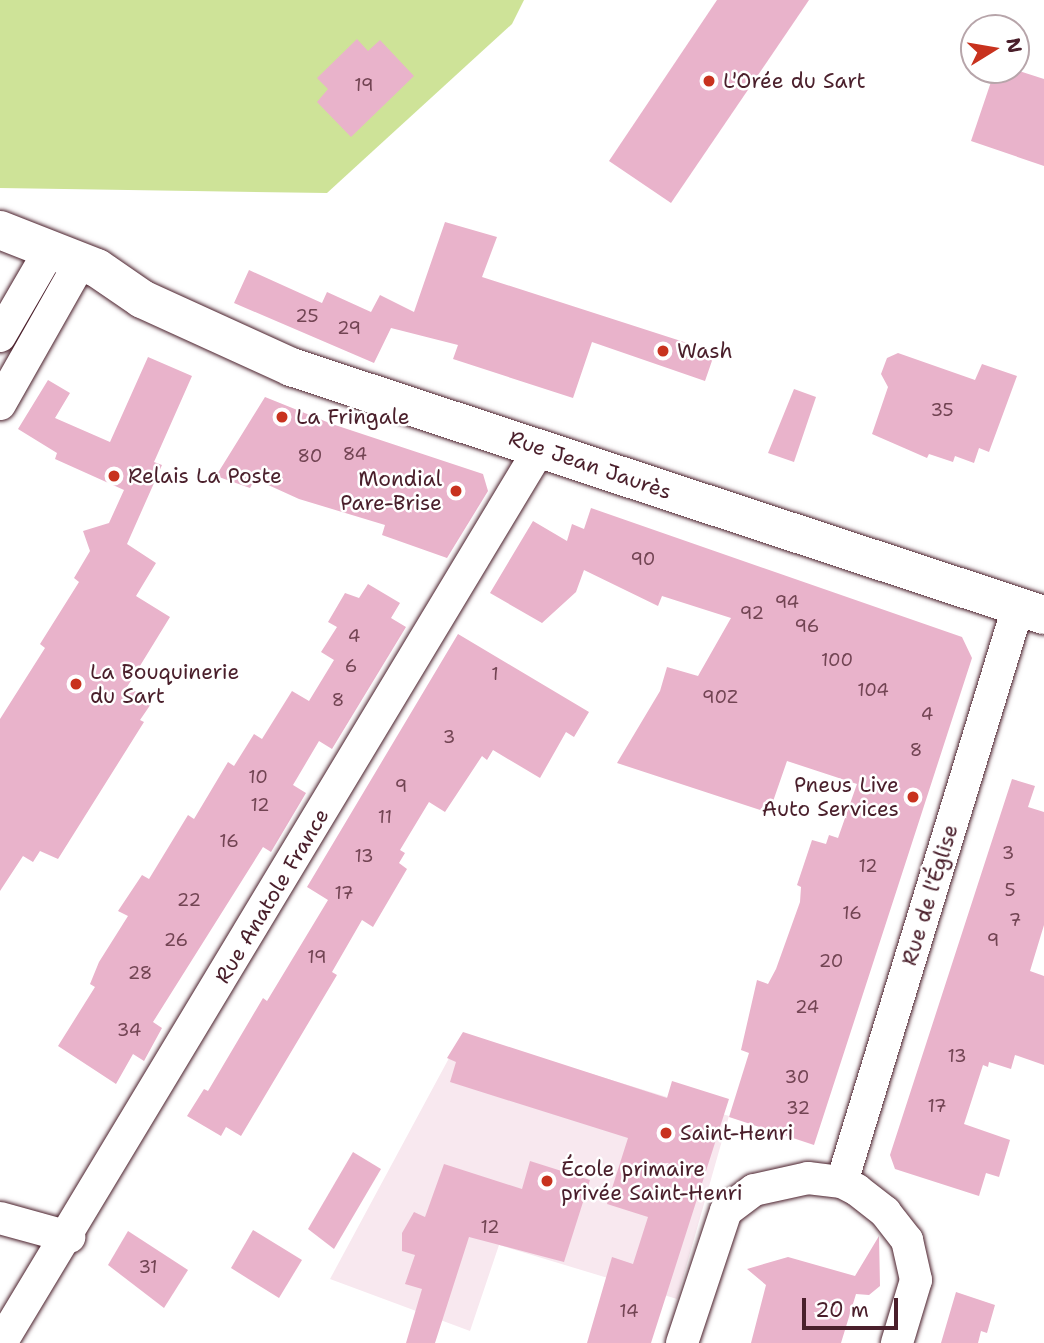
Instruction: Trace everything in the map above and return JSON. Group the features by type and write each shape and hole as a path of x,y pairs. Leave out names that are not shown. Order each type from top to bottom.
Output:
{"main road":[{"name":"Rue Jean Jaurès","path":"0,230 61,264 291,367 1031,611"},
{"name":"Rue Jean Jaurès","path":"0,252 61,264"}],"street":[{"path":"0,336 61,264"},
{"path":"0,404 61,264"},
{"name":"Rue Anatole France","path":"2,1343 69,1237 540,448"},
{"name":"Rue de l'Église","path":"842,1182 1031,611"},
{"path":"682,1343 721,1219 734,1202 780,1182 808,1178 842,1182 885,1212 912,1251 916,1280 897,1343"},
{"path":"0,1218 69,1237"}],"shaded area":[{"name":"École primaire privée Saint-Henri","path":"462,1034 729,1116 677,1299 499,1245 470,1331 330,1279"}],"green space":[{"path":"0,0 524,0 512,24 327,193 0,188"}],"building":[{"name":"L'Orée du Sart","path":"717,0 809,0 671,203 609,161"},
{"path":"357,39 368,51 380,40 414,76 351,137 317,102 328,89 317,78"},
{"path":"1030,74 1044,79 1044,166 971,141 990,84 1030,84"},
{"path":"445,222 497,237 482,277 715,352 705,381 592,342 573,398 453,359 458,345 391,328 374,363 234,303 249,270 322,303 327,292 371,312 380,295 414,312"},
{"path":"898,353 975,380 982,364 1017,376 989,452 979,448 974,463 955,456 953,462 929,454 927,458 872,434 888,387 881,374 887,358"},
{"path":"148,357 192,376 154,462 162,465 127,544 156,563 136,596 170,617 127,687 153,701 140,720 144,722 58,859 40,851 33,862 23,856 0,891 0,719 45,648 40,644 79,582 74,578 90,551 83,531 109,523 124,490 55,459 57,453 18,429 48,380 70,393 55,418 110,442"},
{"path":"794,389 816,397 794,462 768,453"},
{"path":"265,397 332,424 483,474 488,491 447,558 382,535 385,525 299,499 255,479 250,488 216,476"},
{"path":"591,508 962,637 972,658 814,1145 729,1117 749,1053 741,1050 757,980 768,984 776,969 800,902 801,887 797,885 812,840 826,844 829,835 838,838 857,784 787,761 769,813 617,763 660,691 667,667 698,676 731,618 662,596 658,606 584,570 576,592 542,623 490,593 533,521 567,541 572,524 584,529"},
{"path":"368,584 400,603 391,618 406,627 332,749 319,741 293,785 306,793 271,852 263,847 153,1022 162,1028 144,1061 133,1054 116,1084 58,1046 95,987 90,984 99,962 128,916 118,911 142,875 149,879 188,815 194,819 228,762 234,766 254,734 262,739 292,691 309,701 334,660 321,652 337,627 328,622 345,593 359,598"},
{"path":"458,634 589,712 574,737 566,732 540,778 493,750 487,760 482,756 445,812 429,802 400,850 405,853 399,863 407,869 373,927 362,920 332,972 337,975 241,1136 226,1127 221,1136 187,1116 204,1089 208,1091 263,998 267,1001 328,900 307,887"},
{"path":"1012,779 1035,786 1028,807 1044,812 1044,925 1030,971 1044,976 1044,1065 1015,1055 1011,1069 989,1062 988,1067 983,1065 964,1124 1010,1140 999,1177 986,1173 979,1196 895,1169 890,1155"},
{"name":"Saint-Henri","path":"463,1032 667,1098 672,1081 729,1099 651,1343 587,1343 612,1257 633,1264 648,1217 607,1204 628,1138 450,1082 456,1062 447,1058"},
{"path":"353,1152 381,1169 334,1249 308,1229"},
{"path":"530,1161 590,1180 564,1262 469,1237 435,1343 406,1343 422,1289 405,1284 415,1255 402,1251 402,1233 414,1212 425,1217 444,1164 522,1189"},
{"path":"253,1230 302,1260 279,1298 231,1268"},
{"path":"128,1231 188,1270 164,1308 108,1265"},
{"path":"879,1236 880,1286 869,1295 856,1294 841,1343 751,1343 766,1285 747,1269 788,1257 855,1276"},
{"path":"956,1292 995,1305 987,1333 981,1331 978,1343 941,1343"}],"place":[{"name":"L'Orée du Sart","path":"709,81"},
{"name":"Wash","path":"663,351"},
{"name":"La Fringale","path":"282,417"},
{"name":"Relais La Poste","path":"114,476"},
{"name":"Mondial Pare-Brise","path":"456,491"},
{"name":"La Bouquinerie du Sart","path":"76,684"},
{"name":"Pneus Live Auto Services","path":"913,797"},
{"name":"Saint-Henri","path":"666,1133"},
{"name":"École primaire privée Saint-Henri","path":"547,1181"}]}
